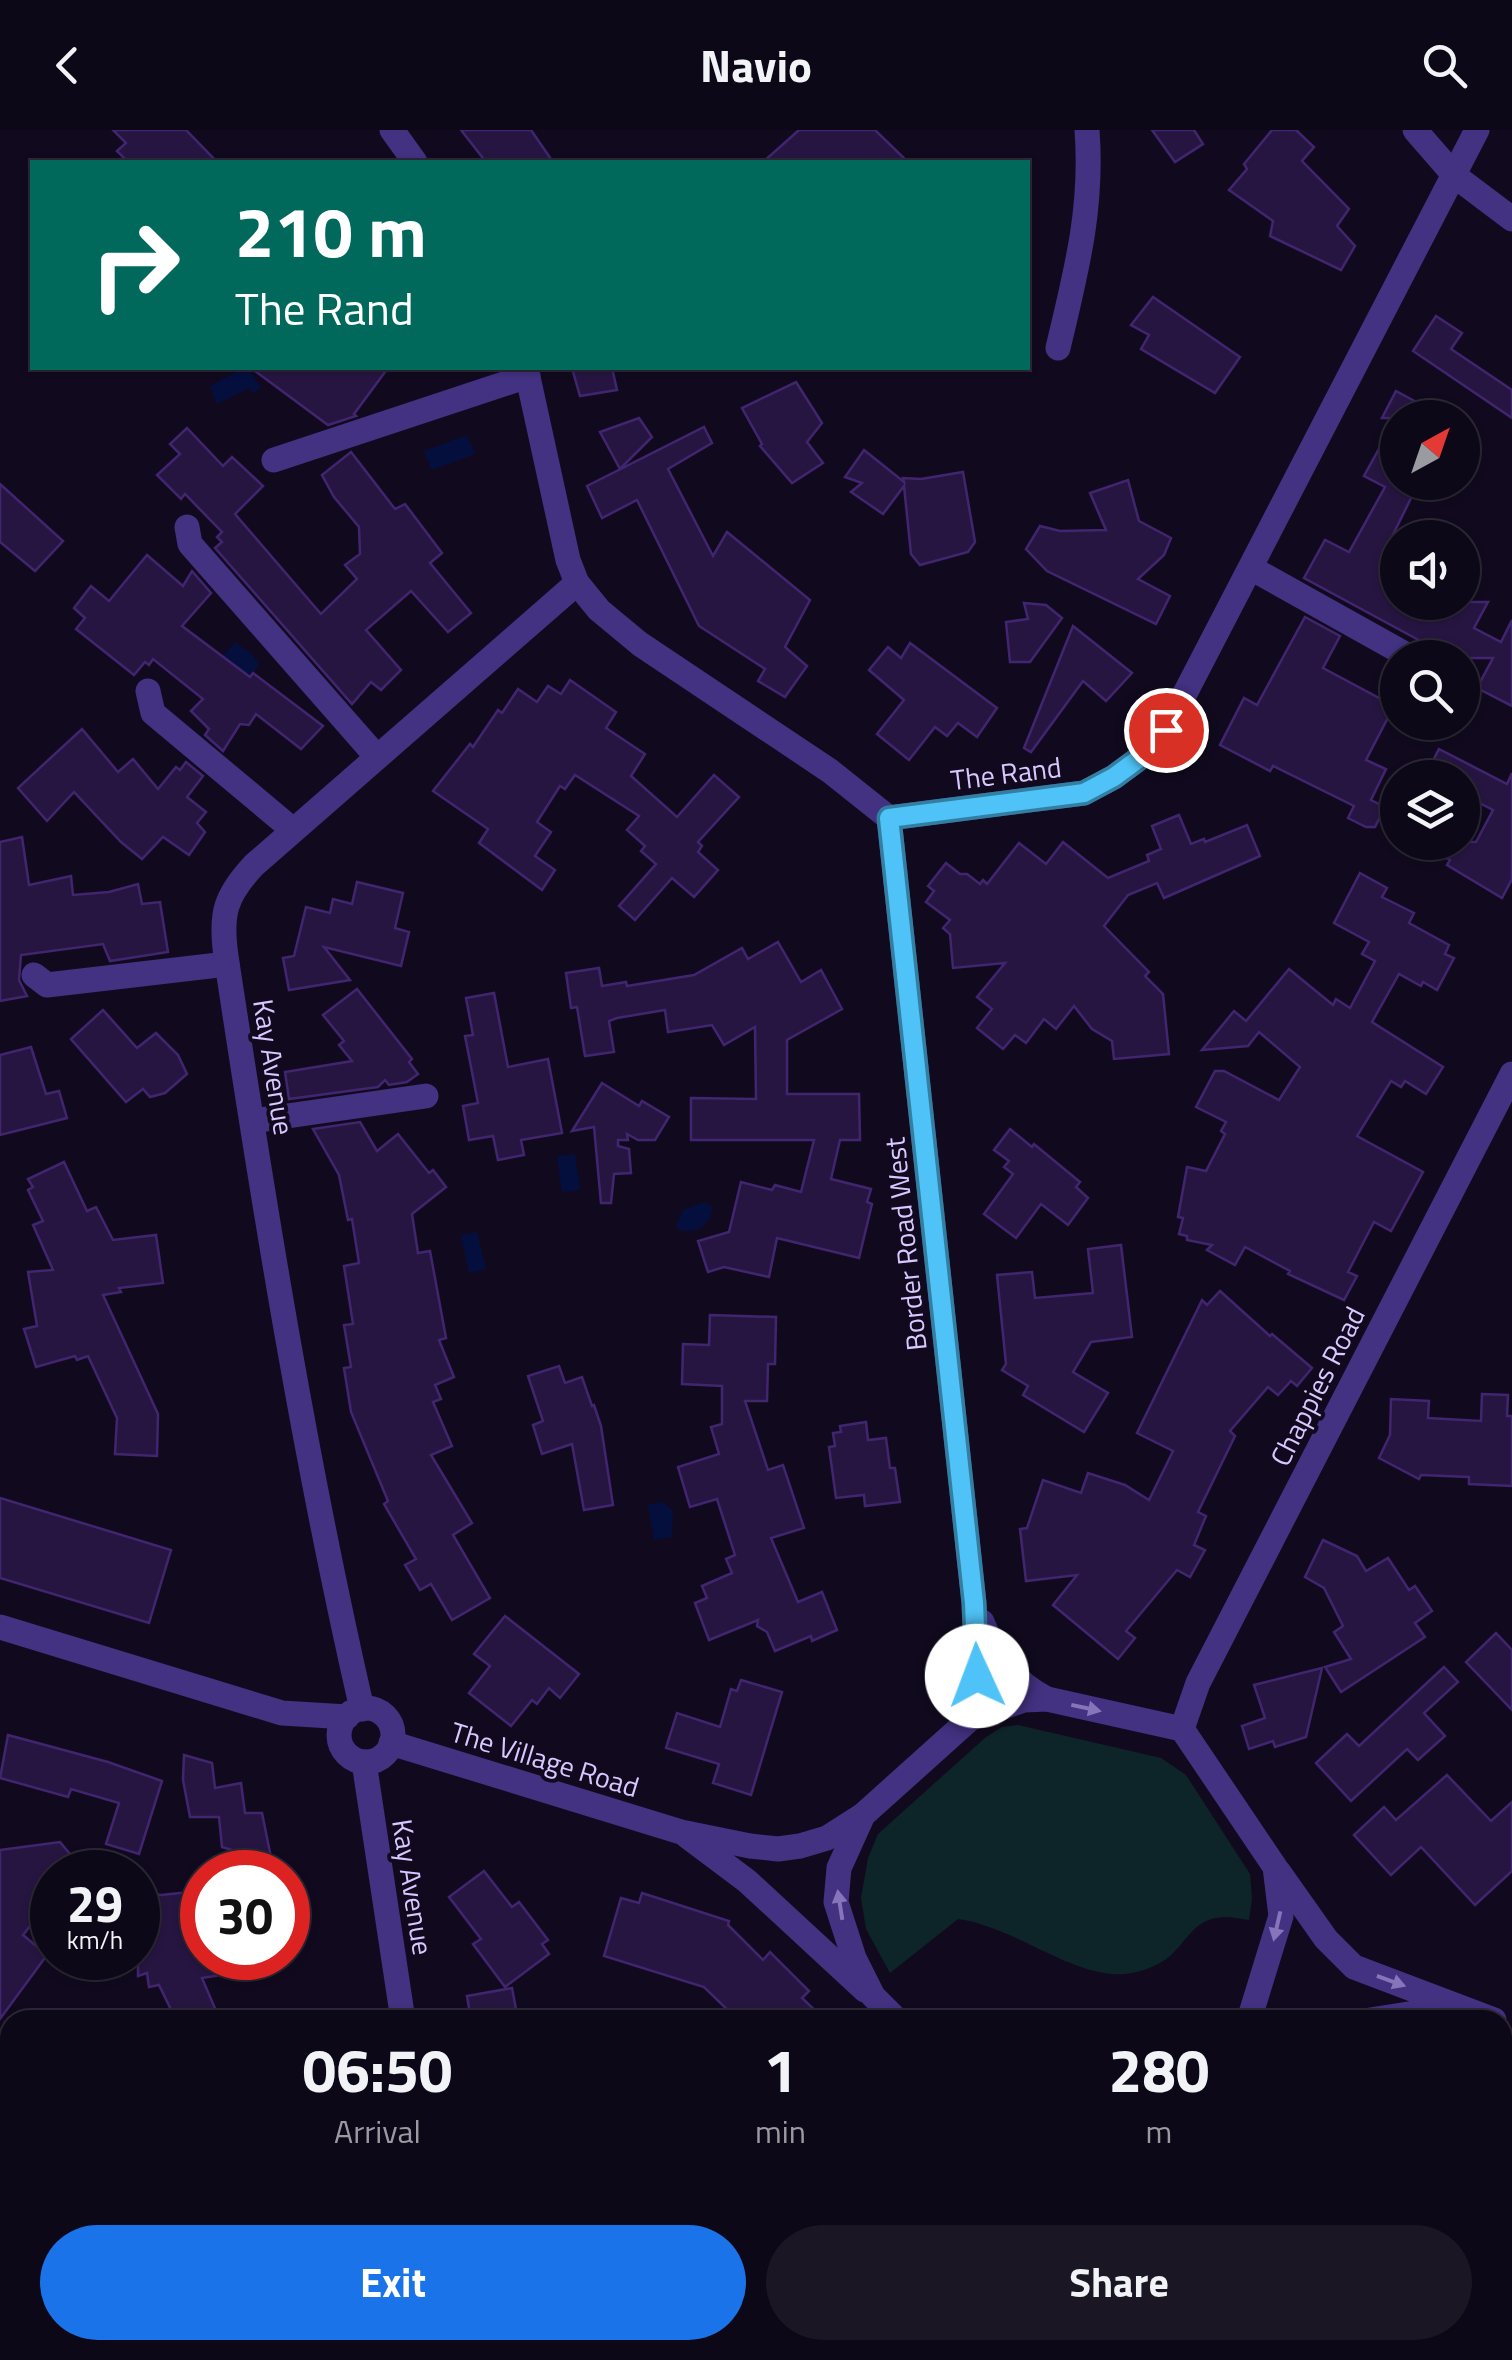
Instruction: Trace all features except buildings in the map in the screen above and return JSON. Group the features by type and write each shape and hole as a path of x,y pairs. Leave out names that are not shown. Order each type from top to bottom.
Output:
{"street":[{"path":"392,130 414,160"},
{"path":"1058,348 1087,218 1091,174 1087,130"},
{"path":"1414,130 1455,176 1512,219"},
{"name":"The Rand","path":"889,818 1084,793 1137,760 1166,730 1477,130"},
{"path":"274,460 527,372 559,529 576,583 598,610 640,644 830,771 889,818"},
{"path":"187,527 190,544 377,757"},
{"path":"1251,568 1380,640"},
{"name":"Kay Avenue","path":"354,1713 227,964 223,924 227,900 254,865 576,583"},
{"path":"148,691 153,714 293,830"},
{"name":"Border Road West","path":"889,818 974,1603 977,1676 971,1718"},
{"path":"34,975 47,984 227,964"},
{"name":"Chappies Road","path":"1182,1728 1198,1683 1512,1074"},
{"path":"253,1121 426,1096"},
{"name":"Border Road West","path":"974,1603 1004,1667 1022,1686 1047,1699"},
{"path":"0,1627 282,1713 353,1755 381,1758 392,1743 391,1726 379,1712 282,1713"},
{"path":"872,1996 854,1958 836,1902 839,1868 863,1816 971,1718 1024,1700 1047,1699 1182,1728 1326,1939 1354,1967 1466,2010"},
{"path":"353,1755 339,1732 354,1713"},
{"name":"The Village Road","path":"392,1743 681,1832 778,1849 827,1838 863,1816"},
{"name":"Kay Avenue","path":"353,1755 401,2010"},
{"name":"The Village Road","path":"681,1832 747,1881 887,2010"},
{"path":"1252,2010 1281,1916 1275,1867"}],"green space":[{"path":"1018,1725 1161,1758 1186,1775 1250,1874 1249,1920 1225,1917 1206,1921 1164,1960 1143,1970 1112,1974 1093,1971 998,1930 958,1919 890,1973 866,1929 861,1898 868,1858 878,1834 986,1737 1002,1727"}],"shaded area":[{"path":"239,370 250,370 261,388 253,393 249,388 217,404 210,386"},
{"path":"467,435 475,454 432,470 424,451"},
{"path":"235,642 252,655 259,667 247,676 222,657"},
{"path":"575,1154 580,1190 562,1192 557,1156"},
{"path":"704,1202 713,1208 705,1224 691,1231 679,1230 676,1226 683,1210"},
{"path":"477,1232 486,1269 469,1273 461,1235"},
{"path":"663,1502 673,1511 672,1537 654,1540 648,1505"}],"route":[{"path":"977,1676 974,1603 889,818 1084,793 1137,760 1166,730"}]}
